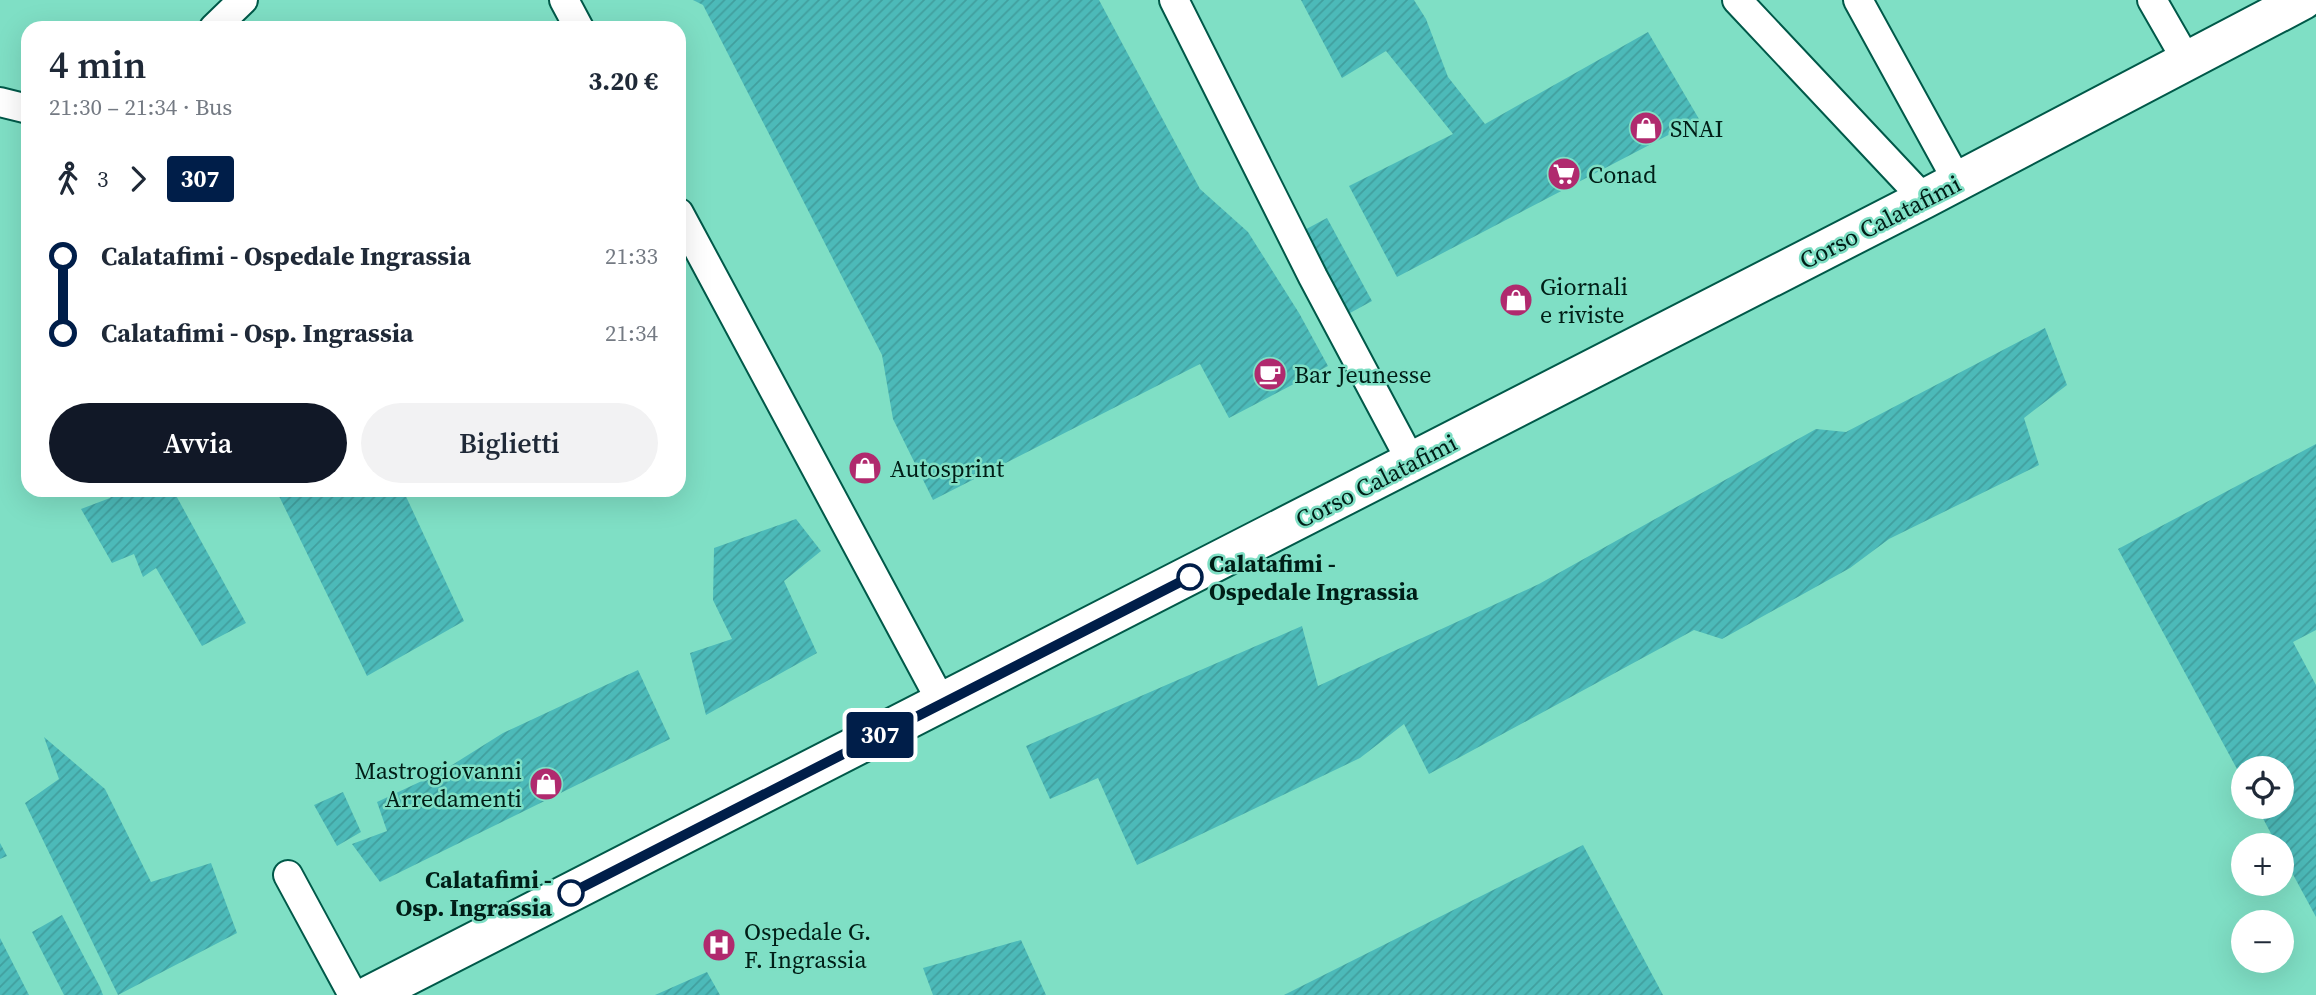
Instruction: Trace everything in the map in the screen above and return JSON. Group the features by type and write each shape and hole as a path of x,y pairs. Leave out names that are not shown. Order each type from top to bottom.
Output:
{"main road":[{"name":"Corso Calatafimi","path":"370,995 1412,463 2303,0"}],"lane":[{"path":"221,21 243,0"},
{"path":"564,0 575,21"},
{"path":"1174,0 1313,277 1412,463"},
{"path":"1737,0 1941,190"},
{"path":"1858,0 1941,190"},
{"path":"2152,0 2187,61"},
{"path":"0,102 21,107"},
{"path":"686,227 942,703"},
{"path":"288,875 352,995"}],"building":[{"path":"693,0 1099,0 1200,189 1248,232 1299,313 1328,366 1229,418 1200,364 933,500 893,419 882,355 703,5"},
{"path":"1301,0 1414,0 1426,19 1448,77 1485,124 1648,32 1699,119 1397,277 1349,186 1453,134 1386,51 1342,78"},
{"path":"1327,218 1372,301 1339,319 1297,234"},
{"path":"2045,328 2067,385 2024,418 2039,465 1889,539 1850,568 1722,639 1694,630 1429,774 1404,724 1360,758 1137,865 1098,778 1050,799 1026,746 1302,626 1318,686 1539,584 1816,429 1846,432"},
{"path":"2316,444 2316,630 2293,642 2316,685 2316,917 2294,876 2294,833 2271,833 2263,819 2294,819 2294,756 2231,758 2118,549"},
{"path":"177,497 246,623 202,646 156,568 143,577 134,554 112,563 81,509 110,498"},
{"path":"279,497 406,497 464,621 367,676"},
{"path":"796,519 821,551 784,581 817,653 706,715 690,653 732,639 713,600 714,548"},
{"path":"638,670 670,739 380,882 352,844 387,831 377,802 441,772 503,733"},
{"path":"44,737 105,789 151,882 211,863 237,933 118,995 25,803 59,779"},
{"path":"343,792 361,832 337,846 314,805"},
{"path":"0,843 7,856 0,859"},
{"path":"1583,845 1663,995 1284,995"},
{"path":"62,915 103,995 64,995 32,932"},
{"path":"0,938 29,995 0,995"},
{"path":"1021,940 1046,995 933,995 923,968"},
{"path":"707,972 720,995 655,995"}],"bus line":[{"name":"307","path":"571,893 1190,577"}],"place":[{"name":"SNAI","path":"1646,128"},
{"name":"Conad","path":"1564,174"},
{"name":"Giornali e riviste","path":"1516,300"},
{"name":"Bar Jeunesse","path":"1270,374"},
{"name":"Autosprint","path":"865,468"},
{"name":"Calatafimi - Ospedale Ingrassia","path":"1190,577"},
{"name":"Mastrogiovanni Arredamenti","path":"546,784"},
{"name":"Calatafimi - Osp. Ingrassia","path":"571,893"},
{"name":"Ospedale G. F. Ingrassia","path":"719,945"}]}
